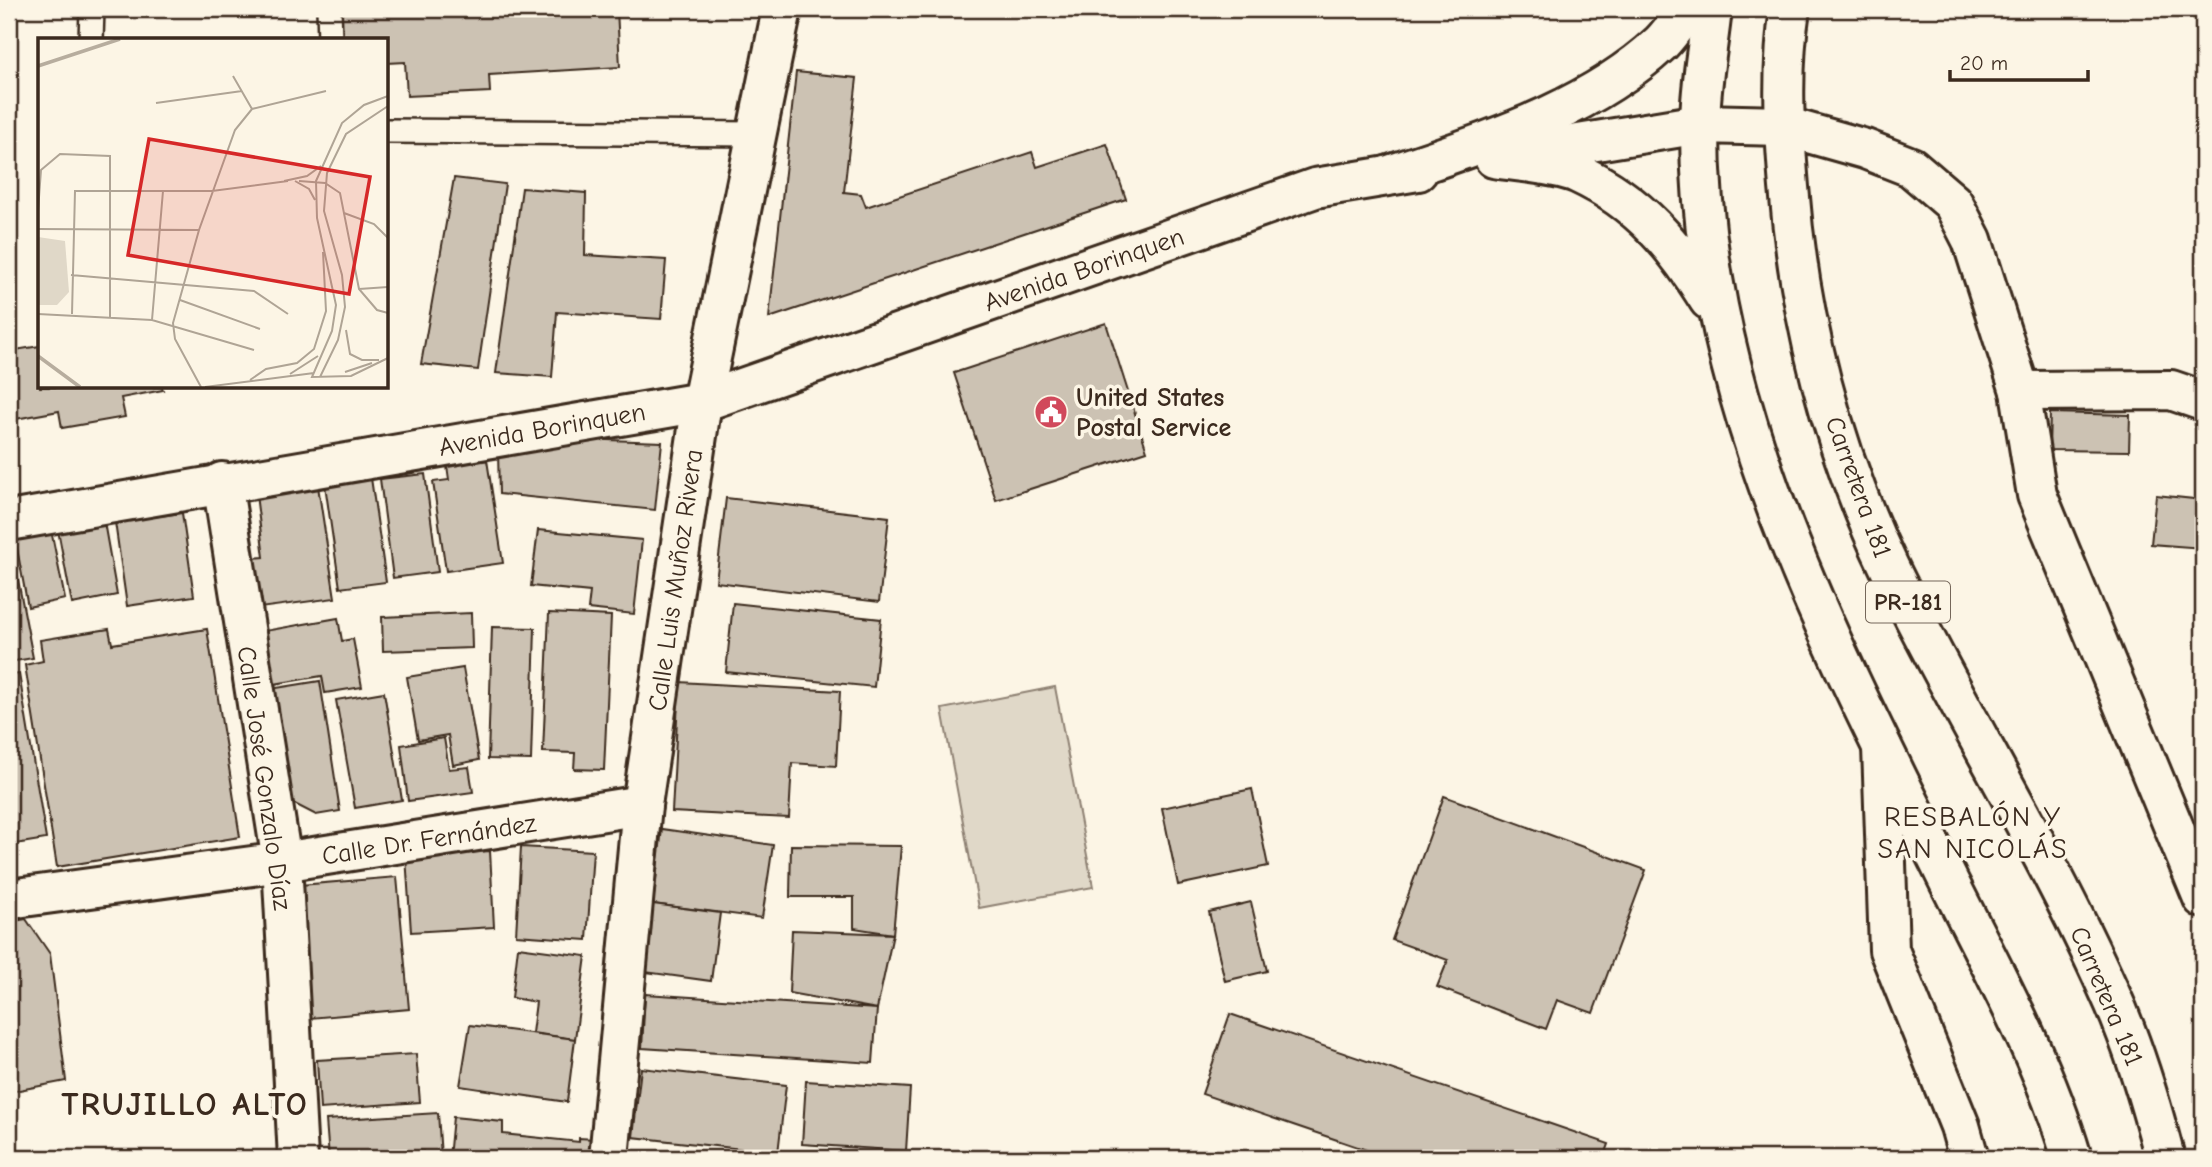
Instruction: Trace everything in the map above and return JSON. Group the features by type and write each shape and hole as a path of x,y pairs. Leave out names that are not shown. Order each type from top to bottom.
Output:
{"street":[{"name":"Calle Luis Muñoz Rivera","path":"609,1158 642,805 702,402 782,9"},
{"path":"1387,176 1509,134 1598,91 1662,42 1687,9"},
{"name":"PR-181","path":"1712,9 1700,124 1707,247 1733,380 1766,484 1882,747 2011,999 2054,1099 2072,1158"},
{"name":"Carretera 181","path":"1790,9 1784,126 1794,248 1811,340 1854,482 1888,566 2043,858 2109,990 2147,1091 2165,1158"},
{"name":"Avenida Borinquen","path":"9,521 222,482 702,402 1315,188 1700,124 1784,126 1865,149 1911,167 1953,203 1972,240 2020,391 2037,495 2203,898"},
{"path":"1494,158 1577,173 1643,214 1680,253 1722,320"},
{"path":"2020,391 2171,390 2203,401"},
{"name":"Calle José Gonzalo Díaz","path":"222,482 282,862 298,1158"},
{"path":"1882,747 1889,950 1960,1126 1969,1158"},
{"name":"Calle Dr. Fernández","path":"9,899 282,862 642,805"}],"lane":[{"path":"91,38 92,9"},
{"path":"329,9 330,38"},
{"path":"388,131 756,134"}],"shaded area":[{"path":"1055,687 1093,887 979,908 942,709"}],"building":[{"path":"341,9 617,9 620,67 489,75 490,92 407,96 405,62 388,63 388,38 343,38"},
{"path":"796,72 857,78 844,192 861,194 866,207 1032,152 1037,167 1107,144 1126,199 769,318"},
{"path":"454,178 505,184 478,370 421,364"},
{"path":"522,188 586,193 585,255 666,260 661,319 557,312 552,377 496,373"},
{"name":"United States Postal Service","path":"1106,323 1147,451 996,500 954,373"},
{"path":"38,346 38,388 163,390 121,398 125,417 62,428 59,411 10,420 9,351"},
{"path":"2050,413 2130,415 2129,451 2049,450"},
{"path":"552,438 662,442 655,510 499,494 498,451"},
{"path":"487,460 503,563 446,571 433,482 449,480 447,466"},
{"path":"370,471 386,582 340,588 324,478"},
{"path":"425,474 438,572 393,578 380,479"},
{"path":"318,486 335,598 260,608 253,558 264,557 256,495"},
{"path":"2156,495 2203,500 2203,548 2151,544"},
{"path":"726,498 889,517 879,602 716,582"},
{"path":"182,513 194,596 127,606 115,522"},
{"path":"104,522 117,595 72,604 58,530"},
{"path":"51,530 65,599 28,607 15,538"},
{"path":"538,530 642,540 634,614 588,609 590,592 531,586"},
{"path":"9,539 33,658 9,662"},
{"path":"733,603 881,619 874,687 726,672"},
{"path":"471,613 472,648 383,651 382,617"},
{"path":"549,613 611,616 604,770 574,769 575,753 543,752"},
{"path":"338,618 342,641 353,639 362,687 325,693 322,676 268,685 259,632"},
{"path":"492,627 535,628 531,760 488,759"},
{"path":"109,629 112,644 207,629 240,837 57,867 25,665 43,661 40,640"},
{"path":"463,668 479,760 453,765 448,735 418,740 407,677"},
{"path":"19,674 46,839 9,845 9,675"},
{"path":"320,681 340,811 316,815 285,799 264,690"},
{"path":"679,682 840,691 836,766 792,763 789,818 672,812"},
{"path":"384,692 402,800 355,808 336,700"},
{"path":"444,738 449,769 469,767 473,792 408,801 401,745"},
{"path":"1252,789 1268,866 1178,885 1162,808"},
{"path":"1444,796 1646,870 1593,1013 1557,1000 1546,1029 1437,987 1448,960 1392,940"},
{"path":"662,829 773,845 762,918 653,904"},
{"path":"791,845 901,846 893,934 854,928 854,897 790,897"},
{"path":"521,847 593,851 587,940 516,935"},
{"path":"490,851 494,927 411,932 406,856"},
{"path":"397,877 409,1009 299,1019 288,886"},
{"path":"1251,902 1267,971 1225,981 1209,912"},
{"path":"653,904 720,913 711,981 645,972"},
{"path":"26,919 50,954 66,1081 9,1092 9,922"},
{"path":"792,930 893,934 877,1009 789,993"},
{"path":"518,947 586,956 575,1039 532,1033 536,1002 512,998"},
{"path":"645,994 877,1009 873,1063 642,1048"},
{"path":"1230,1014 1609,1144 1604,1158 1390,1158 1202,1094"},
{"path":"470,1025 575,1039 567,1102 460,1086"},
{"path":"416,1054 420,1102 320,1109 317,1060"},
{"path":"641,1068 786,1085 778,1153 633,1137"},
{"path":"806,1081 910,1088 906,1151 802,1144"},
{"path":"438,1113 441,1157 423,1158 423,1151 329,1158 326,1120"},
{"path":"453,1117 503,1122 503,1134 579,1142 579,1138 595,1139 594,1158 449,1158"}],"place":[{"name":"United States Postal Service","path":"1051,412"}],"district":[{"name":"RESBALÓN Y SAN NICOLÁS","path":"1973,832"},
{"name":"TRUJILLO ALTO","path":"185,1103"}]}
